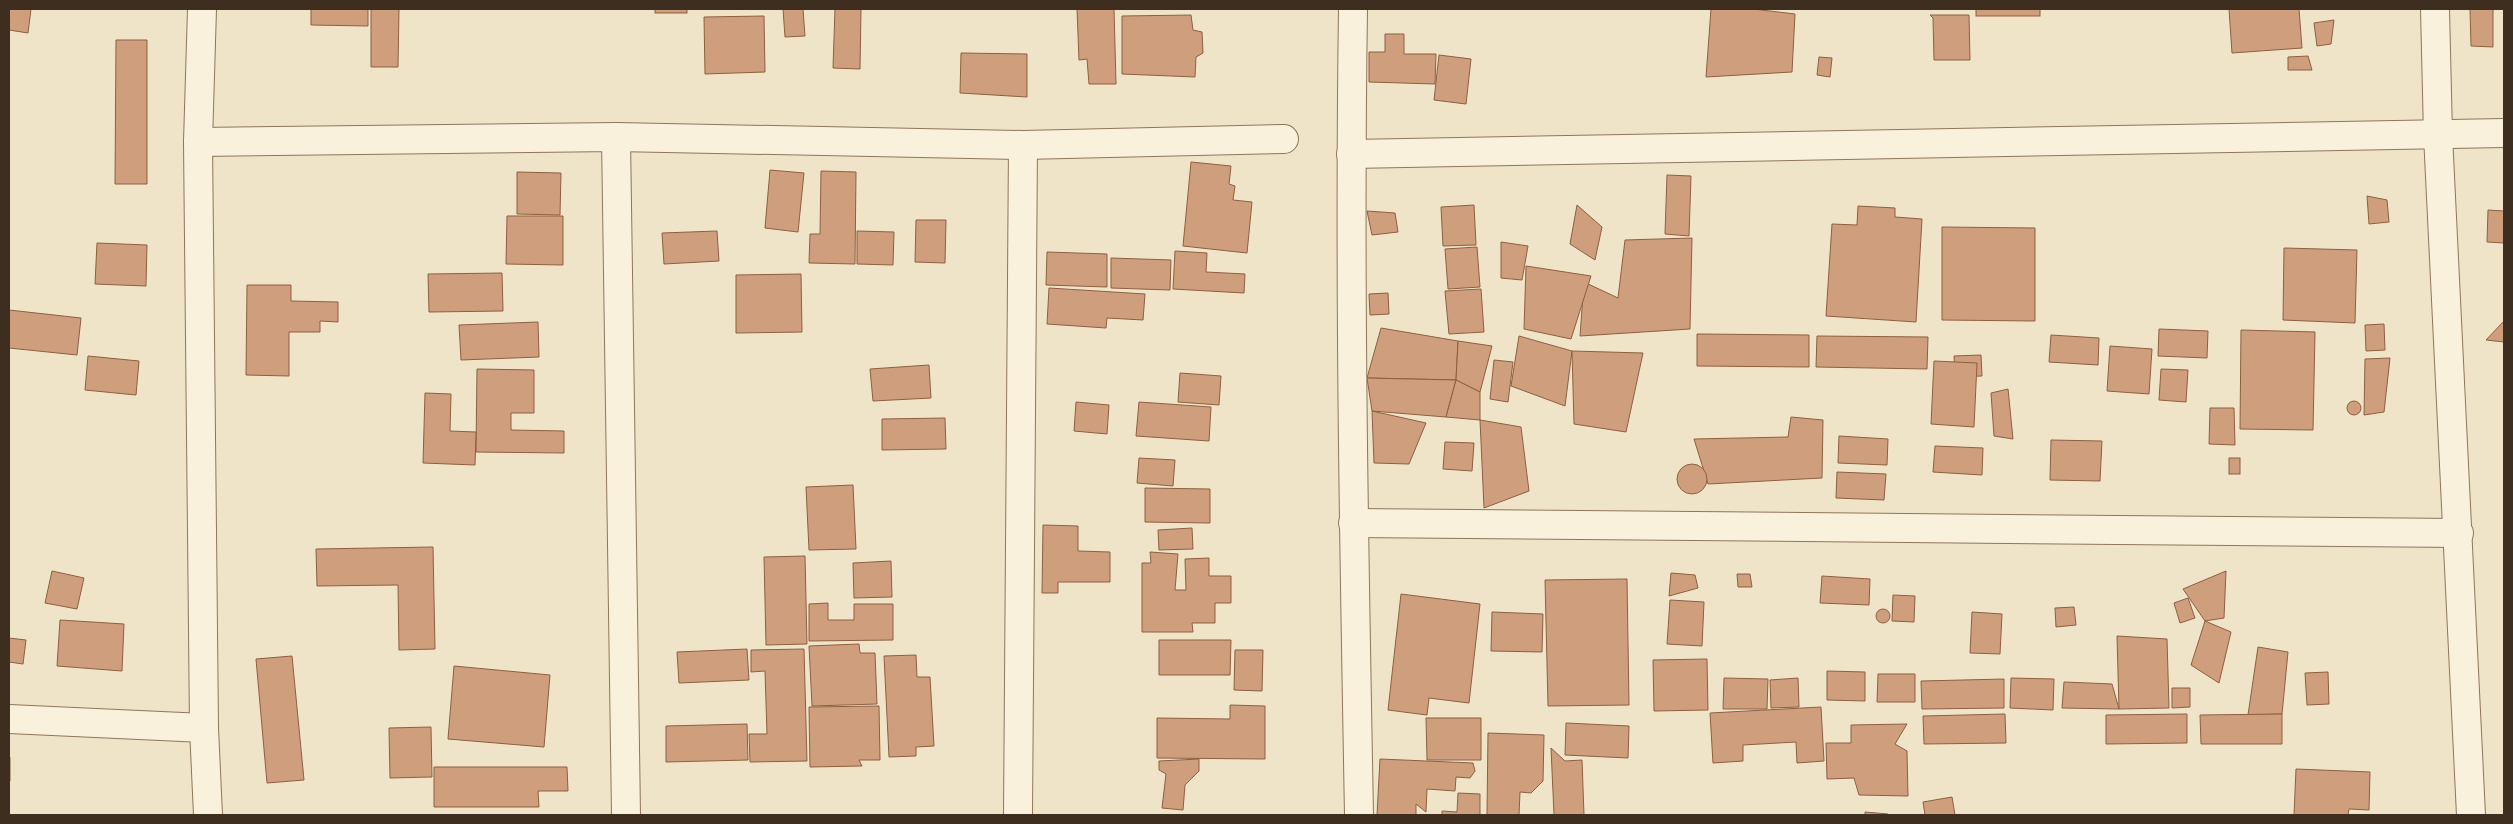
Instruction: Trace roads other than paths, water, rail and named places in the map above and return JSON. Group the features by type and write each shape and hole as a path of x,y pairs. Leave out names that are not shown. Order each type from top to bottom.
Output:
{"street":[{"path":"202,9 198,142 204,728 208,815"},
{"path":"1354,9 1351,154 1359,815"},
{"path":"2435,9 2438,135 2471,815"},
{"path":"1351,154 2504,133"},
{"path":"198,142 616,137 1023,145 1284,139"},
{"path":"616,137 626,815"},
{"path":"1018,815 1023,145"},
{"path":"1354,523 2458,533"},
{"path":"9,718 204,728"}]}
